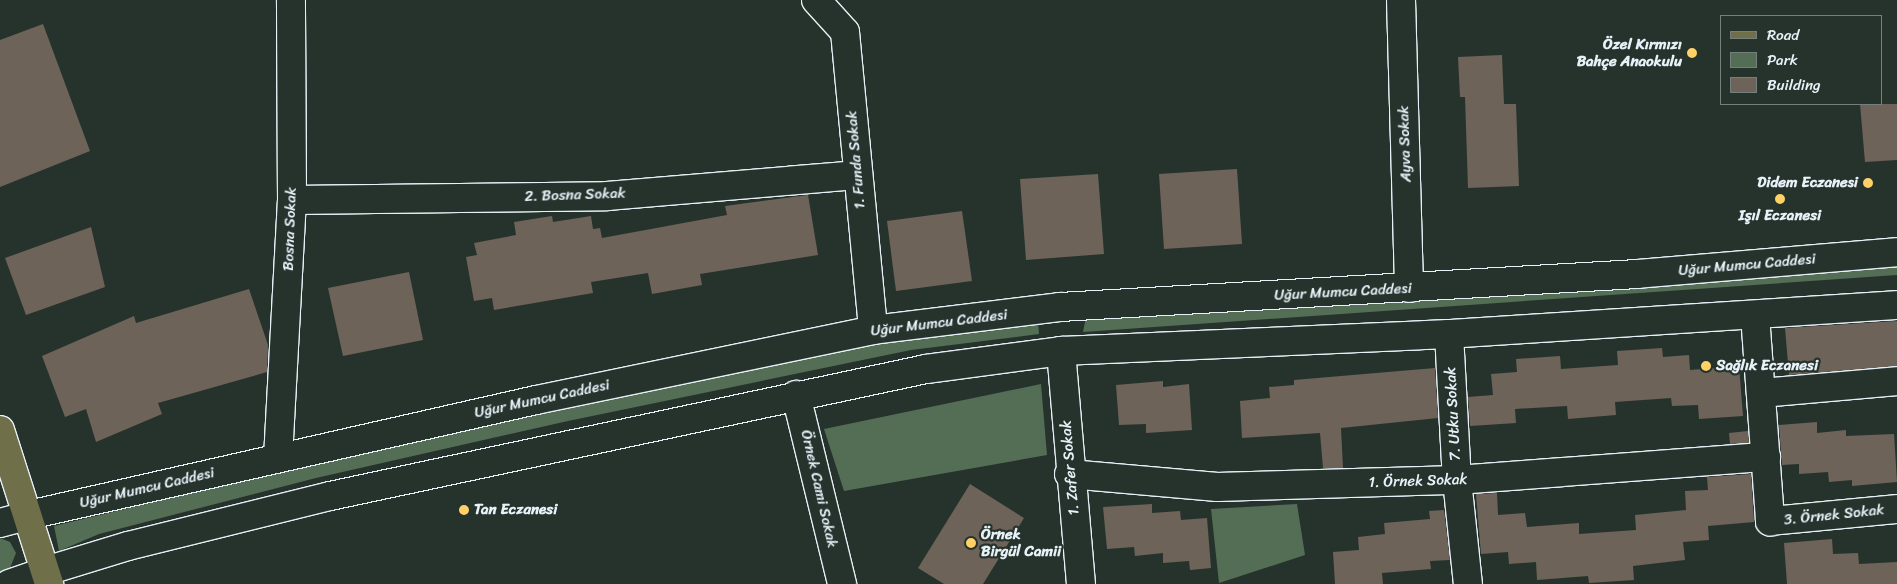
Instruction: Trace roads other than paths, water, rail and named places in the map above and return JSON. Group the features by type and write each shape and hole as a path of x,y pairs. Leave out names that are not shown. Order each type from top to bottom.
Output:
{"main road":[{"path":"0,430 29,515 47,578"}],"street":[{"name":"Bosna Sokak","path":"278,458 292,200 291,0"},
{"name":"1. Funda Sokak","path":"816,0 845,32 856,175 873,330"},
{"name":"Ayva Sokak","path":"1401,0 1409,288"},
{"name":"2. Bosna Sokak","path":"292,200 607,196 856,175"},
{"name":"Uğur Mumcu Caddesi","path":"0,523 536,400 873,330 1060,307 1637,274 1897,252"},
{"path":"9,584 47,578 128,546 330,496 796,394 926,369 1061,351 1449,334 1897,305"},
{"name":"1. Zafer Sokak","path":"1060,307 1061,351 1070,474 1081,584"},
{"path":"1755,315 1766,456"},
{"name":"7. Utku Sokak","path":"1449,334 1457,480 1468,584"},
{"path":"1761,392 1897,381"},
{"name":"Örnek Cami Sokak","path":"796,394 842,584"},
{"name":"1. Örnek Sokak","path":"1070,474 1216,487 1457,480 1766,456"},
{"name":"3. Örnek Sokak","path":"1766,456 1770,521 1897,509"}],"place":[{"name":"Özel Kırmızı Bahçe Anaokulu","path":"1692,53"},
{"name":"Didem Eczanesi","path":"1868,183"},
{"name":"Işıl Eczanesi","path":"1780,199"},
{"name":"Sağlık Eczanesi","path":"1706,366"},
{"name":"Tan Eczanesi","path":"464,510"},
{"name":"Örnek Birgül Camii","path":"971,543"}]}
